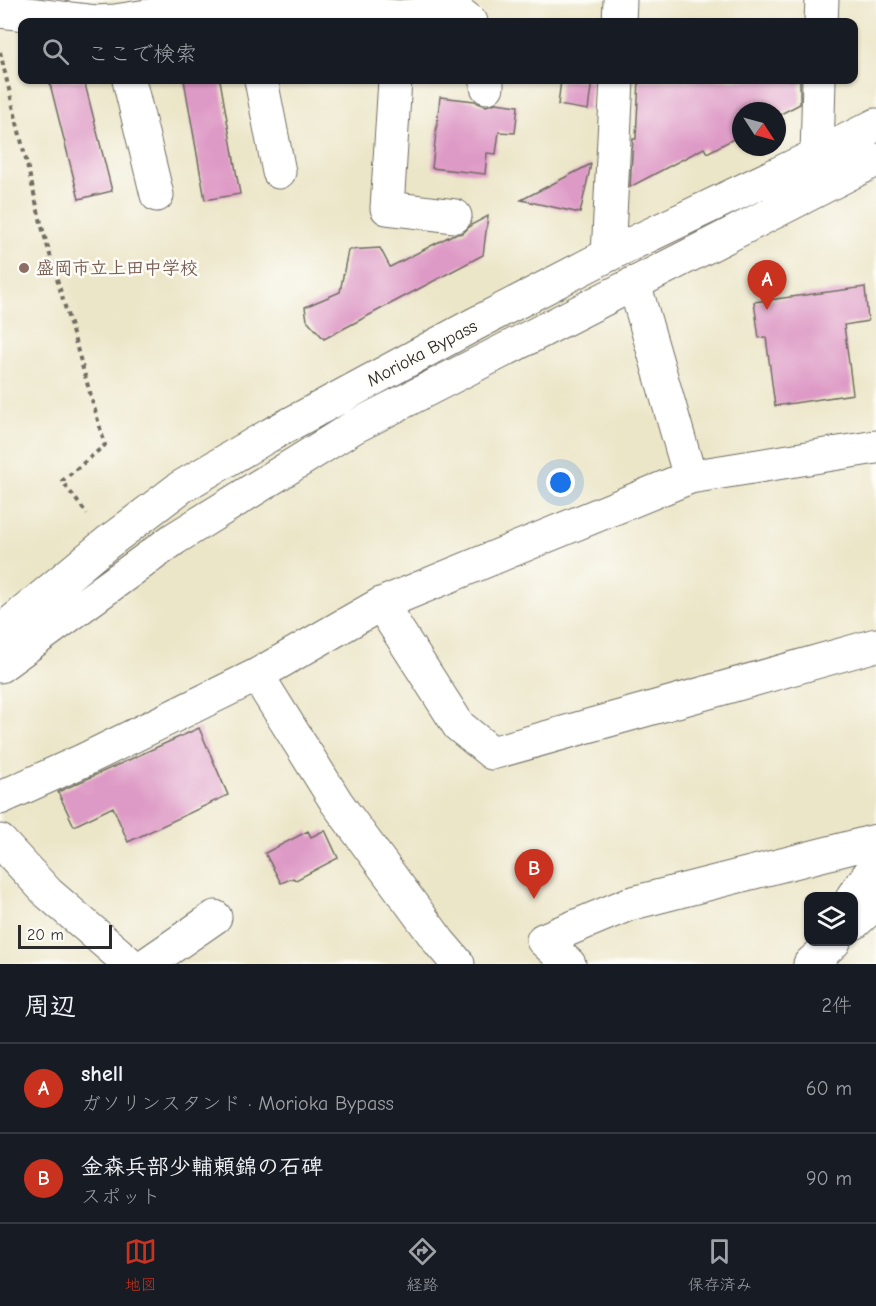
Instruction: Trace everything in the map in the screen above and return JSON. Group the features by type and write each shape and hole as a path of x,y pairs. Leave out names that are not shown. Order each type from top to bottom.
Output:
{"main road":[{"path":"619,18 620,0"},
{"path":"821,18 822,0"},
{"path":"245,1 248,18"},
{"path":"135,18 245,1 382,18"},
{"path":"0,11 69,18"},
{"path":"413,18 458,12 466,18"},
{"path":"130,84 158,195"},
{"path":"262,84 279,172"},
{"path":"395,84 387,208 455,216"},
{"path":"608,255 617,84"},
{"path":"817,155 819,84"},
{"name":"Morioka Bypass","path":"0,632 107,543 181,487 268,436 608,255 876,125"},
{"name":"Morioka Bypass","path":"0,666 174,539 354,427 876,160"},
{"path":"634,283 690,477"},
{"path":"0,798 257,675 381,604 690,477 876,447"},
{"path":"381,604 459,726 492,753 876,645"},
{"path":"257,675 337,802 440,943 458,964"},
{"path":"0,841 48,893 130,964"},
{"path":"569,964 543,940 629,904 876,841"},
{"path":"857,892 876,865"},
{"path":"858,919 876,903"},
{"path":"147,964 214,917"},
{"path":"804,964 818,946"},
{"path":"810,964 830,946"}],"path":[{"path":"0,52 42,227 105,445 62,481 87,514"}],"building":[{"path":"50,84 85,84 112,191 79,199"},
{"path":"185,84 221,84 240,194 205,200"},
{"path":"561,84 591,84 588,110 558,105"},
{"path":"639,84 800,84 800,104 786,111 786,102 732,102 732,140 707,153 704,148 630,187 633,139 636,139"},
{"path":"440,97 475,101 486,106 496,103 518,106 515,133 499,132 496,154 487,153 485,174 432,168"},
{"path":"591,164 580,213 521,200"},
{"path":"488,216 483,255 324,339 307,320 305,307 340,292 348,250 380,248 390,267 452,235 463,233 471,225"},
{"path":"865,287 868,321 844,325 853,394 775,406 766,337 759,338 754,302"},
{"path":"199,728 228,795 128,842 113,807 74,826 58,792"},
{"path":"325,830 338,858 296,880 293,878 281,883 265,853 308,831 311,837"}],"place":[{"name":"盛岡市立上田中学校","path":"24,268"},
{"name":"shell","path":"767,310"},
{"name":"金森兵部少輔頼錦の石碑","path":"534,899"}]}
